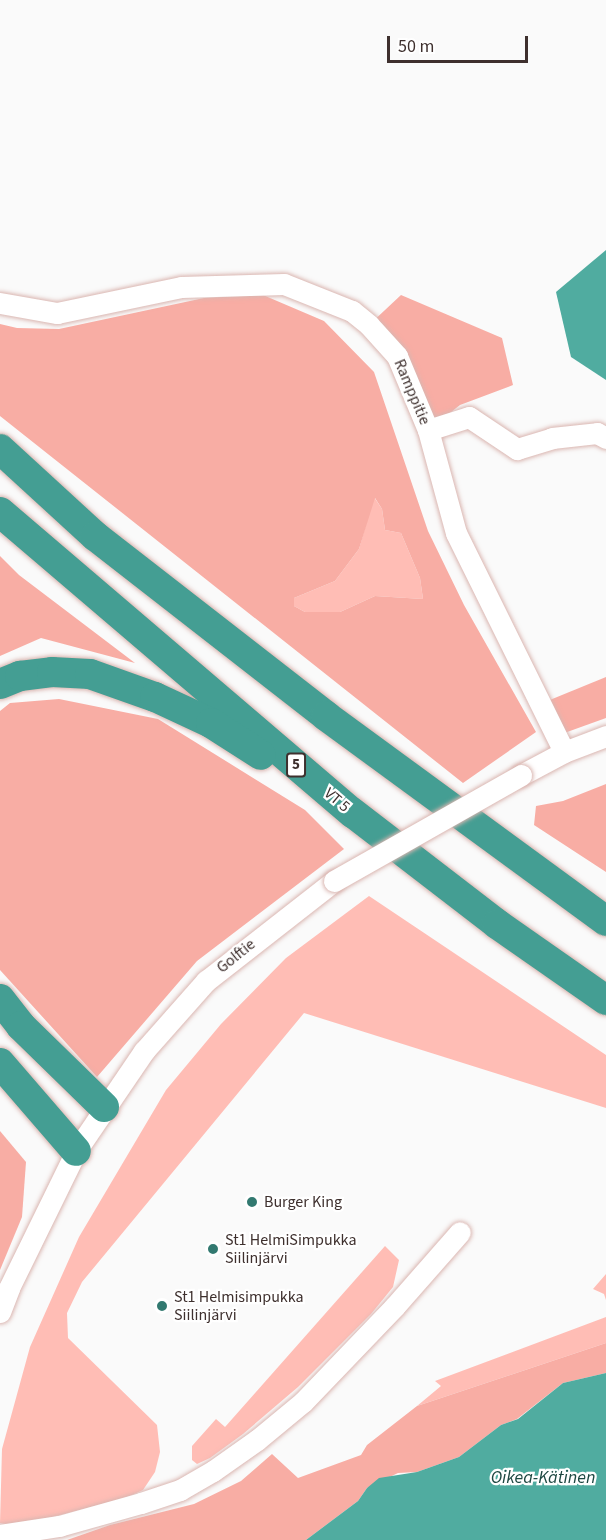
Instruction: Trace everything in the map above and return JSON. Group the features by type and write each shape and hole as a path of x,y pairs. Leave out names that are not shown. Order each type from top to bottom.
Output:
{"highway":[{"path":"0,449 123,557 326,716 606,921"},
{"name":"VT 5","path":"0,512 353,813 497,924 606,1000"},
{"path":"0,684 20,676 51,672 90,674 155,697 211,723 353,813"},
{"path":"546,879 606,911"},
{"path":"0,999 21,1026 104,1107"},
{"path":"0,1063 76,1151"}],"street":[{"name":"Ramppitie","path":"0,303 57,313 181,287 284,284 352,311 369,325 397,356 428,430 456,533 564,753"},
{"path":"428,430 469,417 517,449 563,437 597,433 606,438"},
{"name":"Golftie","path":"0,1312 9,1288 76,1151 144,1051 206,981 334,881 521,775 564,753 606,736"},
{"path":"0,1535 59,1526 141,1503 180,1490 213,1471 257,1440 303,1402 395,1306 460,1232"}],"shaded area":[{"path":"263,295 324,321 374,372 428,531 464,605 536,732 463,783 0,416 0,324 17,328 59,329 204,298","holes":["375,498 382,509 385,530 401,533 420,578 423,599 375,596 340,612 305,612 294,606 294,598 335,581 359,549"]},
{"path":"401,295 502,338 513,385 460,405 428,430 369,325"},
{"path":"374,497 382,509 385,530 401,533 420,578 423,599 375,596 340,612 305,612 294,606 294,598 335,581 359,549"},
{"path":"0,556 19,575 135,663 41,638 0,656"},
{"path":"606,677 606,718 556,736 540,704"},
{"path":"59,699 158,719 305,810 344,849 197,961 97,1077 0,970 0,711 10,703"},
{"path":"606,784 606,872 534,825 536,806 563,801"},
{"path":"369,896 606,1055 606,1108 304,1013 82,1282 67,1313 68,1338 157,1425 160,1452 155,1472 143,1490 125,1498 18,1526 0,1523 2,1449 30,1347 79,1237 166,1090 221,1024 286,958"},
{"path":"0,1131 26,1162 22,1217 0,1270"},
{"path":"385,1246 399,1260 393,1287 371,1314 298,1387 243,1434 210,1458 197,1464 192,1460 192,1446 216,1419 225,1427"},
{"path":"606,1274 606,1300 604,1294 593,1289"},
{"path":"606,1317 606,1343 417,1406 441,1386 435,1381"},
{"path":"606,1343 606,1373 563,1383 517,1419 501,1425 459,1457 417,1472 398,1473 367,1488 358,1501 306,1540 67,1540 110,1525 194,1504 241,1481 272,1454 298,1478 361,1455 367,1445 417,1406"}],"water":[{"path":"606,250 606,380 571,357 556,292"},
{"name":"Oikea-Kätinen","path":"606,1373 606,1540 306,1540 358,1501 367,1488 379,1478 417,1472 459,1457 501,1425 518,1419 563,1383"}],"place":[{"name":"Burger King","path":"252,1202"},
{"name":"St1 HelmiSimpukka Siilinjärvi","path":"213,1249"},
{"name":"St1 Helmisimpukka Siilinjärvi","path":"162,1306"}]}
